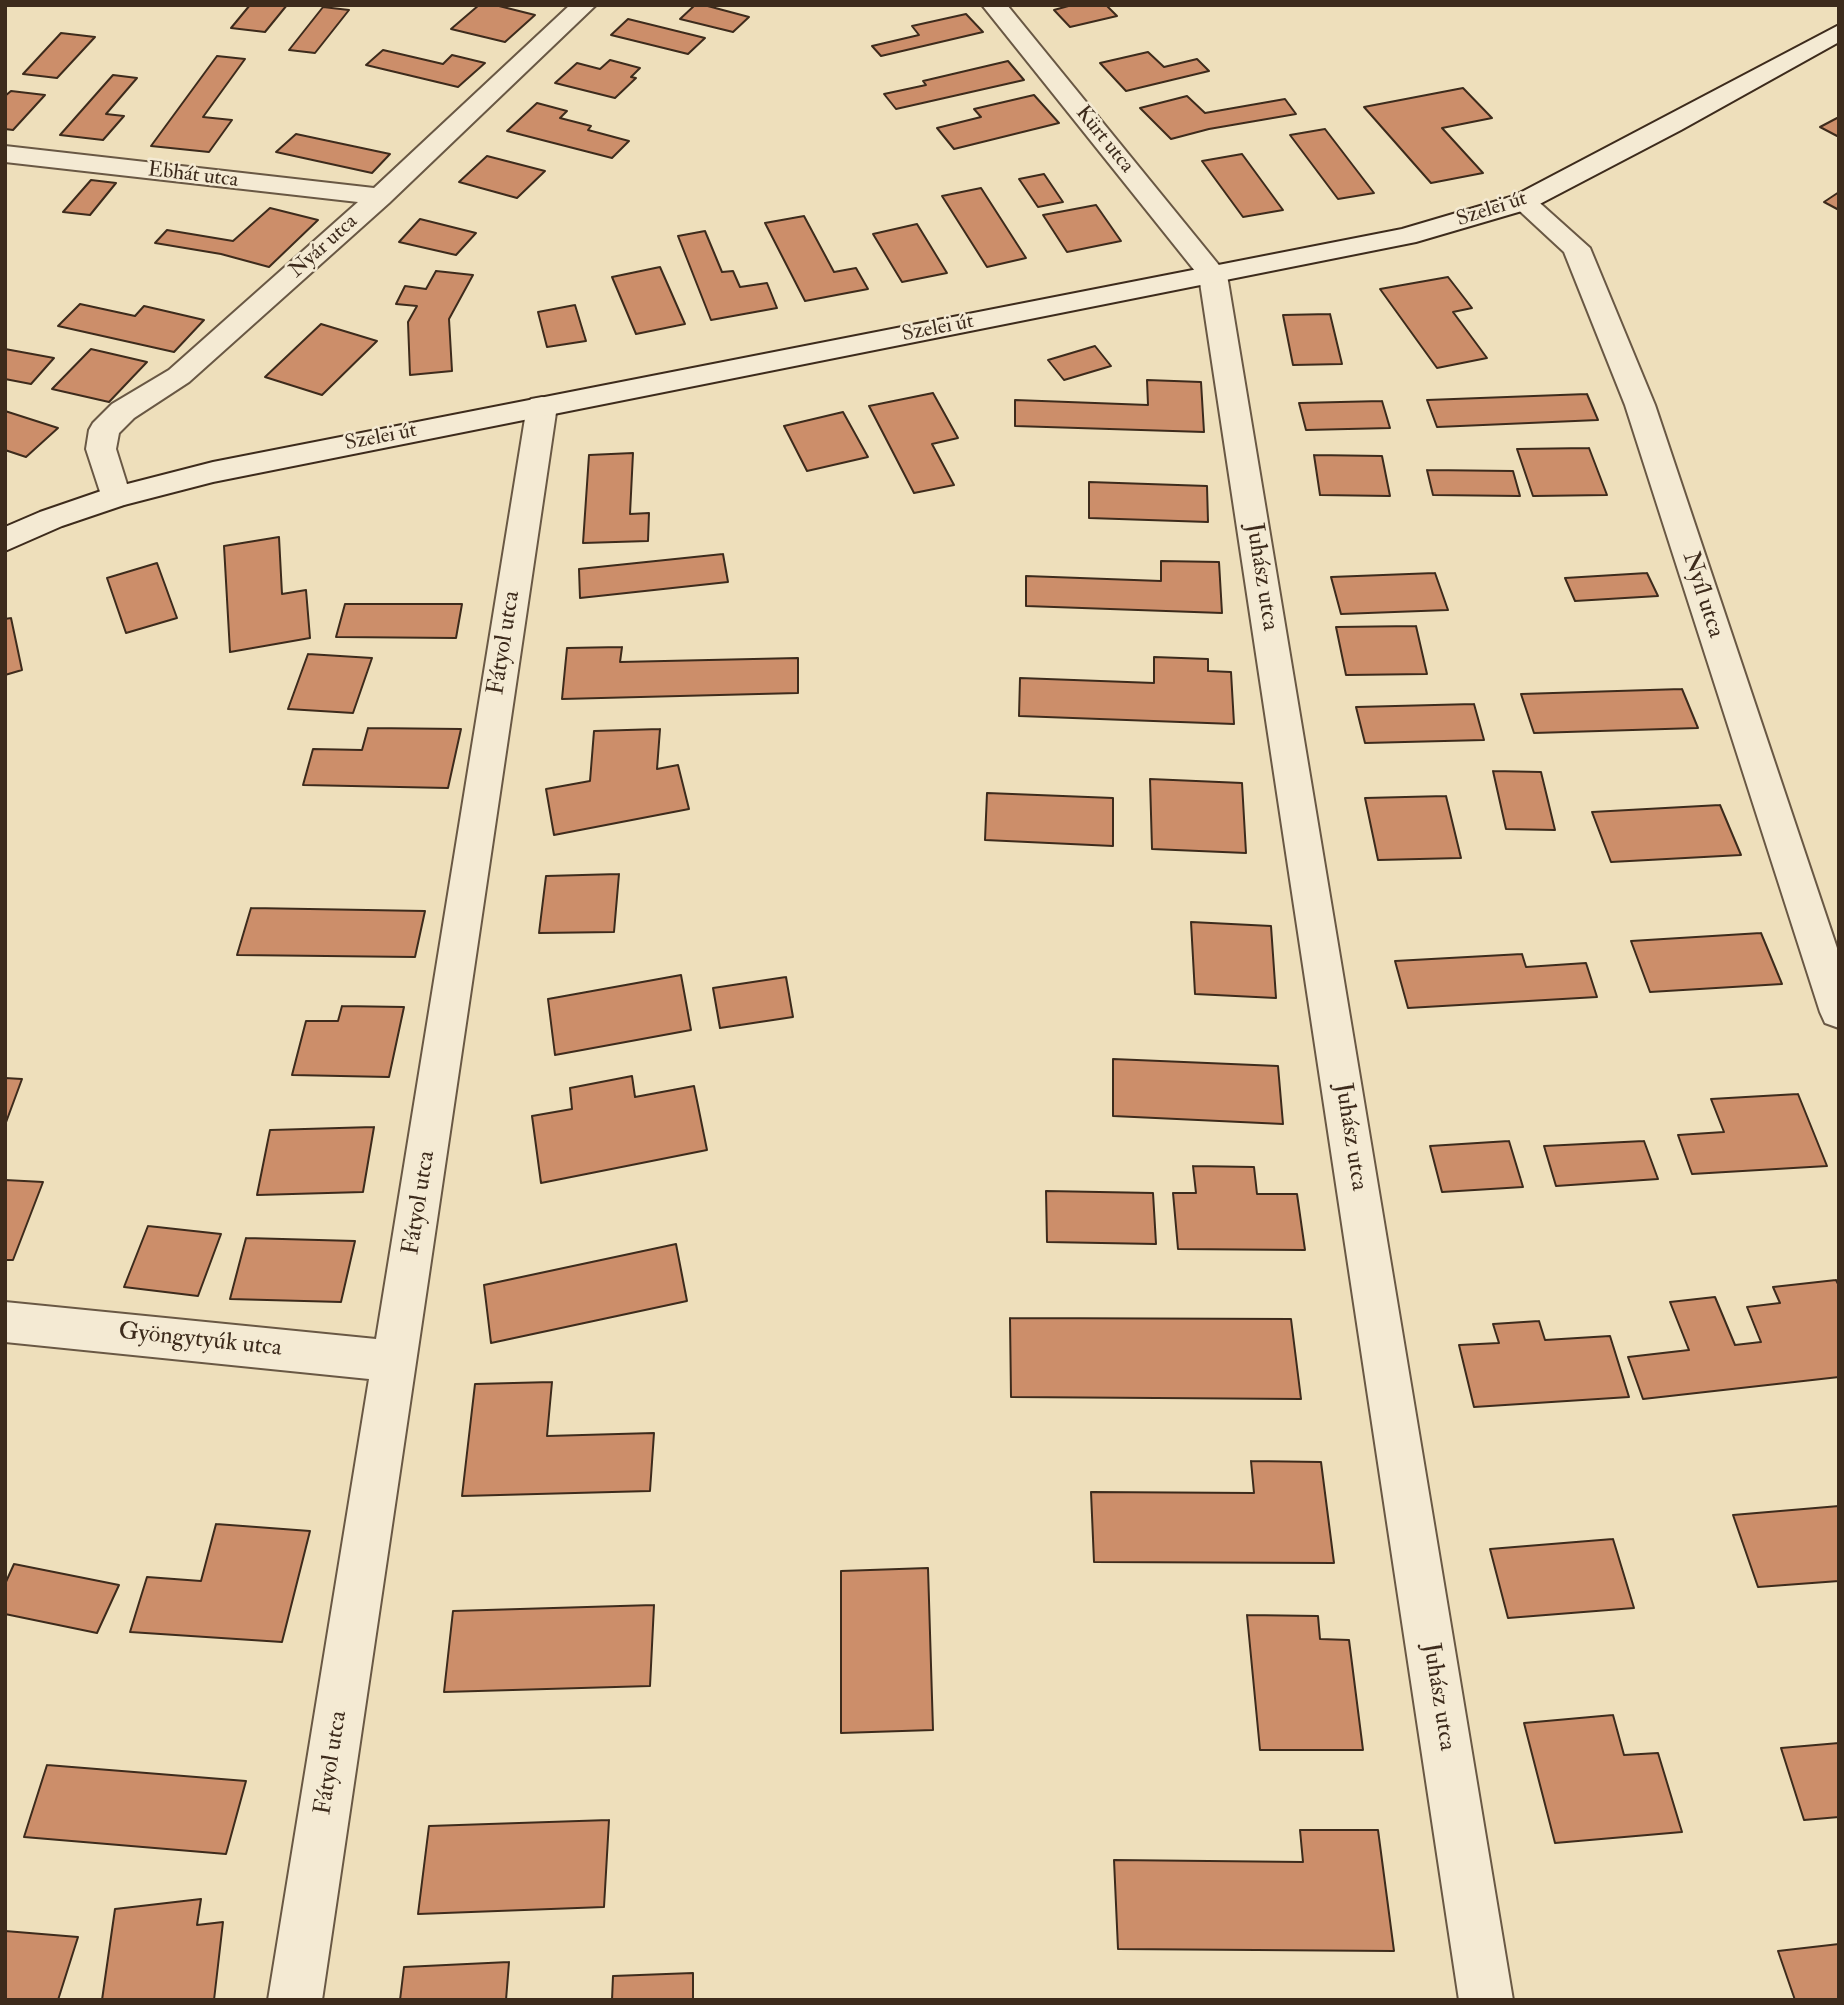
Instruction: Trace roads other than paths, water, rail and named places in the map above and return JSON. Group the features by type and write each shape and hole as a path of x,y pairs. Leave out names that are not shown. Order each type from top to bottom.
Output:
{"street":[{"name":"Nyár utca","path":"115,497 101,449 104,430 123,411 179,376 380,197 584,5"},
{"name":"Kürt utca","path":"994,5 1213,275"},
{"name":"Szelei út","path":"5,540 51,519 115,497 213,472 1406,236 1522,202 1671,125 1839,32"},
{"name":"Ebhát utca","path":"5,154 380,197"},
{"name":"Nyíl utca","path":"1522,202 1576,248 1640,405 1839,1012"},
{"name":"Juhász utca","path":"1213,275 1486,2000"},
{"name":"Fátyol utca","path":"295,2000 542,406"},
{"name":"Gyöngytyúk utca","path":"5,1322 395,1361"}]}
